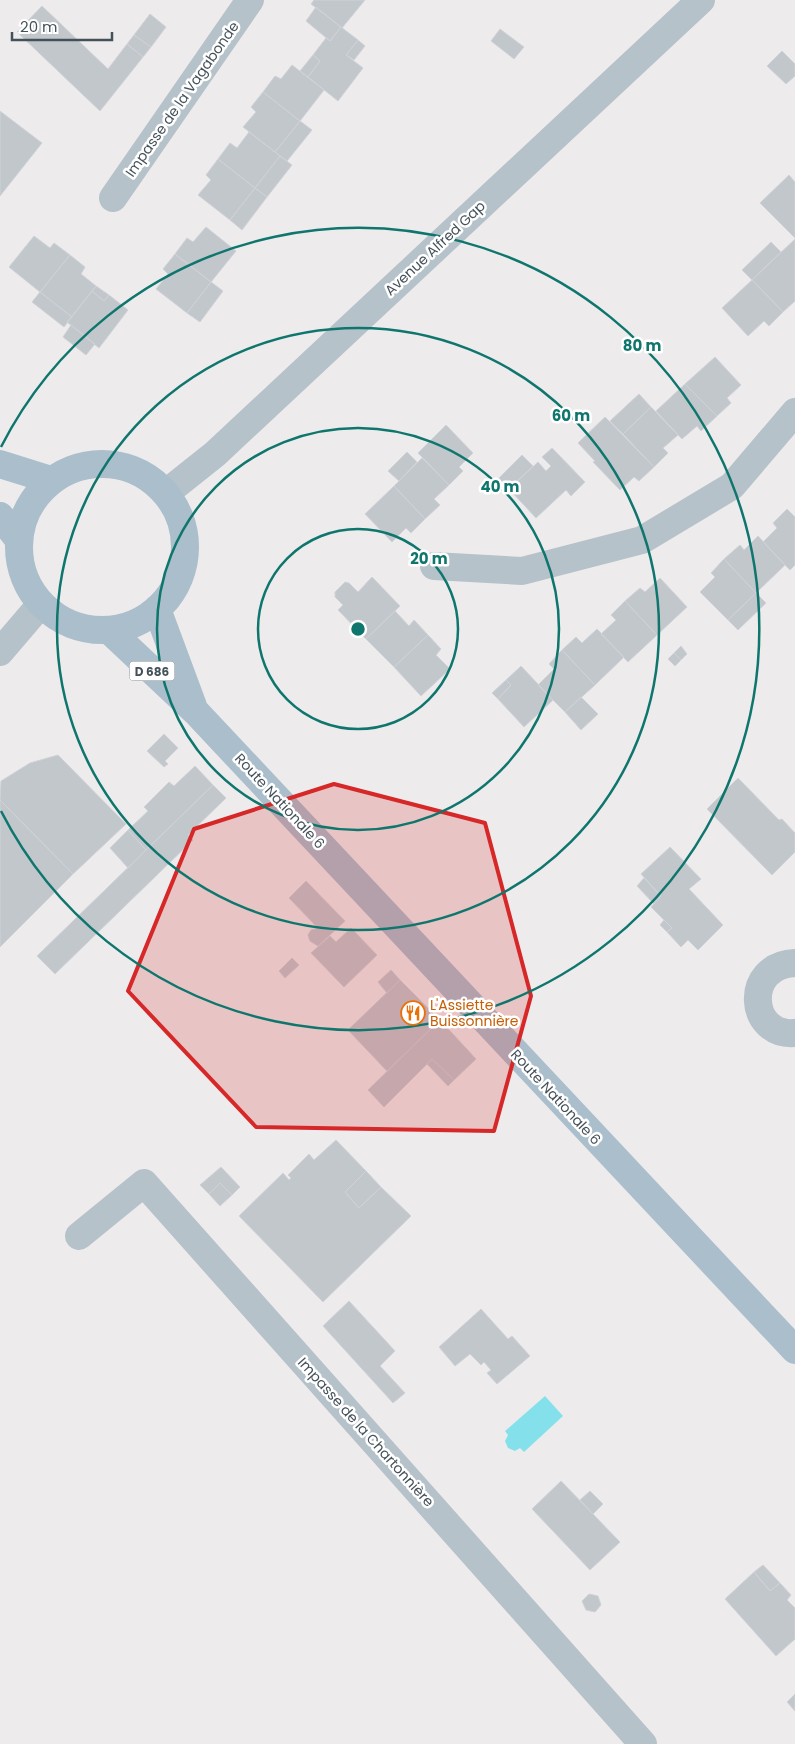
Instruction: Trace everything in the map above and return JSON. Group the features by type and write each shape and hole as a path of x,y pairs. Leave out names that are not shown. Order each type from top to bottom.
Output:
{"main road":[{"path":"99,463 124,466 147,476 166,493 180,515 186,540 184,566 174,590 157,610 135,624 109,630 84,629 60,620 41,604 28,585 20,563 18,540 24,517 35,496 51,480 74,468 99,463"},
{"path":"0,464 51,480"},
{"path":"0,516 18,540"},
{"name":"Route Nationale 6","path":"157,610 196,712"},
{"name":"Route Nationale 6","path":"109,630 196,712 795,1350"}],"street":[{"name":"Impasse de la Vagabonde","path":"113,198 250,0"},
{"name":"Avenue Alfred Gap","path":"166,493 215,454 701,0"},
{"path":"434,566 522,571 642,540 732,486 795,412"},
{"path":"0,652 41,604"},
{"path":"795,963 774,968 765,976 759,986 757,997 763,1018 771,1026 781,1031 795,1032"},
{"name":"Impasse de la Chartonnière","path":"79,1236 144,1183 643,1744"}],"highlighted area":[{"path":"334,784 485,823 531,996 494,1131 256,1127 128,991 194,829"}],"water":[{"path":"545,1396 563,1416 524,1452 520,1448 515,1451 508,1448 505,1441 508,1435 505,1431"}],"building":[{"path":"314,0 365,0 342,28 311,4"},
{"path":"42,6 108,69 127,44 143,57 100,111 17,32"},
{"path":"316,7 341,27 330,41 306,21"},
{"path":"150,14 166,27 151,47 134,35"},
{"path":"341,27 358,40 346,55 363,68 338,101 308,77 320,61 313,55 326,38 330,41"},
{"path":"500,29 524,47 514,59 491,41"},
{"path":"134,35 151,47 143,57 127,44"},
{"path":"358,40 365,46 354,60 346,55"},
{"path":"782,51 795,64 795,76 786,84 767,66"},
{"path":"313,55 320,61 308,77 300,71"},
{"path":"292,65 324,90 300,121 263,92 275,76 281,79"},
{"path":"263,92 300,121 275,152 243,127 256,112 251,107"},
{"path":"0,111 42,143 0,196"},
{"path":"300,121 312,130 287,161 275,152"},
{"path":"249,132 280,156 255,188 218,159 230,143 237,148"},
{"path":"280,156 292,165 267,197 255,188"},
{"path":"218,159 255,188 230,220 198,195 211,180 206,175"},
{"path":"789,175 795,182 795,238 760,203"},
{"path":"255,188 267,197 242,230 230,220"},
{"path":"206,227 236,251 211,282 175,254 187,238 193,242"},
{"path":"34,236 50,248 54,243 70,255 40,292 9,267"},
{"path":"795,239 795,301 783,312 752,280"},
{"path":"771,242 781,252 752,280 742,270"},
{"path":"175,254 211,282 187,313 156,289 168,274 163,269"},
{"path":"70,255 85,267 81,274 96,286 72,317 40,292"},
{"path":"752,280 783,312 769,326 764,321 748,336 722,308"},
{"path":"211,282 223,291 200,322 187,313"},
{"path":"96,286 109,295 104,301 92,291"},
{"path":"92,291 104,301 109,295 128,310 99,348 67,322"},
{"path":"40,292 72,317 64,327 32,302"},
{"path":"71,325 95,344 86,355 63,337"},
{"path":"715,357 741,385 727,398 731,403 717,416 685,384"},
{"path":"685,384 717,416 701,431 697,426 682,439 656,411"},
{"path":"639,394 651,407 623,434 610,421"},
{"path":"651,407 678,435 663,448 668,453 654,467 623,434"},
{"path":"605,417 654,467 639,481 634,477 620,490 578,443"},
{"path":"446,425 473,453 459,467 463,471 449,485 418,453"},
{"path":"552,448 585,482 571,496 566,490 536,518 509,489 538,462 546,471 551,466 542,457"},
{"path":"407,452 417,462 399,481 388,471"},
{"path":"522,455 533,466 509,489 498,479"},
{"path":"422,458 449,485 434,499 440,505 425,519 394,486"},
{"path":"394,486 425,519 411,533 406,528 392,542 365,514"},
{"path":"787,509 795,517 795,565 790,570 763,542 777,528 773,523"},
{"path":"758,536 785,565 756,593 724,559 740,545 744,550"},
{"path":"724,559 756,593 728,620 700,592 715,577 711,573"},
{"path":"372,577 400,606 366,639 338,610 343,605 335,597 335,592 345,582 349,583 358,592"},
{"path":"660,578 687,607 657,635 625,601 640,588 645,592"},
{"path":"756,593 766,603 738,630 728,620"},
{"path":"625,601 657,635 628,662 601,634 616,620 611,615"},
{"path":"395,611 409,626 414,620 428,635 394,667 366,639"},
{"path":"597,629 624,657 595,685 562,650 576,637 582,643"},
{"path":"428,635 441,649 436,655 450,669 421,696 394,667"},
{"path":"681,646 687,654 681,660 674,653"},
{"path":"562,650 595,685 565,712 538,685 554,669 549,664"},
{"path":"674,653 681,660 675,666 668,659"},
{"path":"521,666 553,700 524,727 498,699 511,685 506,680"},
{"path":"506,680 511,685 498,699 492,693"},
{"path":"581,697 598,714 581,730 565,712"},
{"path":"164,734 178,748 165,761 168,764 164,767 147,751"},
{"path":"58,755 126,824 73,874 0,800 1,781 30,763"},
{"path":"195,766 213,785 146,850 128,830 148,811 144,807 169,782 174,786"},
{"path":"738,778 779,820 782,819 795,833 795,852 772,875 707,809"},
{"path":"213,785 226,798 188,835 193,840 55,974 37,956"},
{"path":"0,800 73,874 0,947"},
{"path":"128,830 146,850 128,868 110,848"},
{"path":"670,847 701,879 689,889 723,925 698,950 688,940 681,947 667,932 672,928 651,907 661,896 641,874"},
{"path":"644,878 661,896 654,904 637,886"},
{"path":"306,881 345,921 318,946 310,941 308,935 311,930 318,928 289,898"},
{"path":"664,920 672,928 667,932 660,925"},
{"path":"351,928 377,955 344,987 311,953 330,936 336,942"},
{"path":"292,958 299,965 285,978 279,971"},
{"path":"391,970 400,980 387,993 378,982"},
{"path":"400,980 440,1020 387,1071 348,1030"},
{"path":"440,1020 476,1059 454,1080 432,1059 384,1107 368,1090"},
{"path":"432,1059 454,1080 448,1086 427,1064"},
{"path":"336,1140 366,1171 345,1192 359,1208 381,1187 411,1216 323,1302 239,1216 283,1173 289,1180 291,1178 288,1175 309,1154 314,1160"},
{"path":"221,1167 240,1187 232,1195 220,1183 209,1194 200,1185"},
{"path":"366,1171 381,1187 359,1208 345,1192"},
{"path":"220,1183 232,1195 220,1206 209,1194"},
{"path":"349,1301 395,1351 380,1366 405,1393 393,1403 323,1326"},
{"path":"481,1309 508,1339 512,1336 530,1356 497,1384 487,1373 491,1370 484,1362 481,1365 470,1354 455,1366 439,1347"},
{"path":"561,1481 620,1542 590,1570 532,1509"},
{"path":"590,1491 603,1504 593,1514 580,1500"},
{"path":"763,1565 780,1583 770,1591 754,1572"},
{"path":"754,1572 770,1591 780,1583 791,1595 787,1600 795,1608 795,1639 776,1656 725,1599"},
{"path":"589,1594 598,1596 601,1605 595,1612 586,1610 582,1601"},
{"path":"795,1694 795,1711 787,1702"}],"place":[{"name":"L'Assiette Buissonnière","path":"413,1013"}]}
